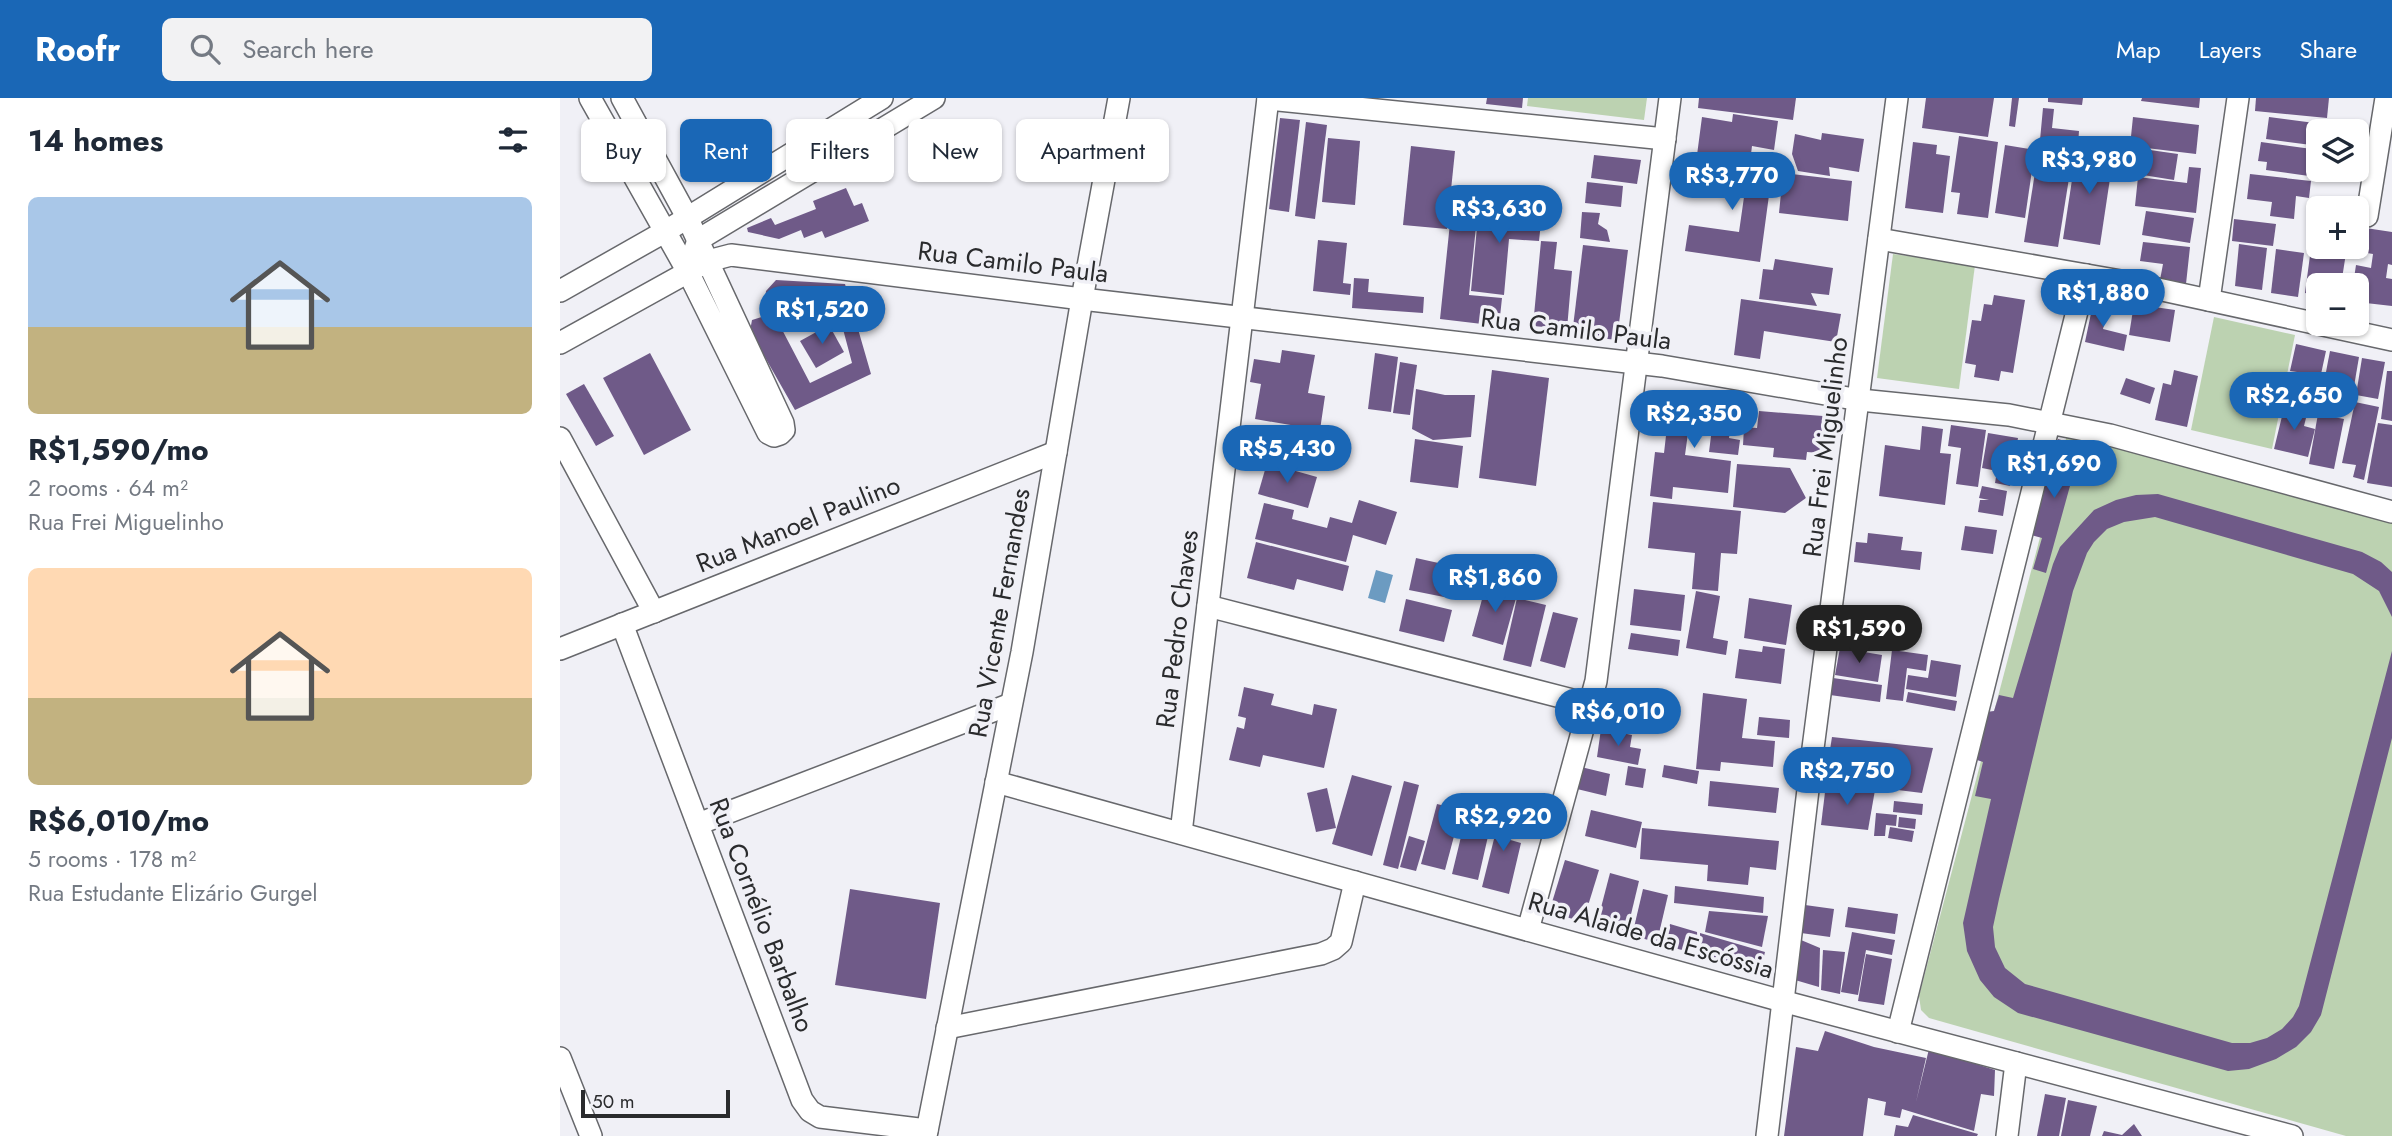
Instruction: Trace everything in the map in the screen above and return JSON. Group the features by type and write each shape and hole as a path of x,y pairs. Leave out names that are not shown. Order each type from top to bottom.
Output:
{"street":[{"path":"590,98 688,272 768,433 774,436 780,434 784,429 783,423 708,261 622,98"},
{"path":"560,291 666,231 882,98"},
{"path":"688,272 698,240 934,98"},
{"name":"Rua Vicente Fernandes","path":"926,1133 1012,704 1119,98"},
{"path":"1268,98 1665,139"},
{"name":"Rua Pedro Chaves","path":"1181,833 1268,98"},
{"path":"1528,930 1596,681 1670,98"},
{"name":"Rua Frei Miguelinho","path":"1767,1136 1814,742 1897,98"},
{"path":"2209,300 2238,98"},
{"path":"2369,204 2386,98"},
{"path":"1879,239 2086,275 2392,340"},
{"name":"Rua Camilo Paula","path":"708,261 721,256 744,256 1082,299 1636,363 1860,400 2009,415 2109,435 2392,512"},
{"path":"560,343 708,261"},
{"path":"1898,1032 2086,275"},
{"path":"560,438 654,612"},
{"name":"Rua Manoel Paulino","path":"560,649 1056,452"},
{"path":"1208,606 1588,704"},
{"name":"Rua Cornélio Barbalho","path":"622,624 797,1088 810,1111 820,1117 926,1133"},
{"path":"698,824 1012,704"},
{"name":"Rua Alaide da Escóssia","path":"996,782 1782,1001 2283,1135"},
{"path":"947,1028 1321,954 1334,949 1341,942 1355,882"},
{"path":"560,1058 591,1136"},
{"path":"2007,1136 2017,1063"}],"green space":[{"path":"1528,98 1647,98 1644,120 1527,106"},
{"path":"1893,254 1975,265 1959,389 1877,378"},
{"path":"2214,317 2295,335 2272,449 2191,430"},
{"path":"2067,435 2392,520 2392,1136 2346,1136 1929,1018 1921,1010 1919,996"}],"water":[{"path":"1376,570 1393,575 1385,603 1368,598"}],"building":[{"path":"1487,98 1523,98 1522,108 1486,104"},
{"path":"1699,98 1796,98 1793,120 1698,108"},
{"path":"1926,98 1994,98 1988,137 1922,128"},
{"path":"2012,98 2019,98 2015,127 2009,126"},
{"path":"2048,98 2083,98 2082,105 2048,102"},
{"path":"2142,98 2200,98 2199,108 2141,101"},
{"path":"2256,98 2329,98 2327,118 2255,111"},
{"path":"2043,108 2054,109 2052,128 2079,131 2078,145 2040,140"},
{"path":"1733,114 1778,121 1774,150 1752,146 1750,162 1697,155 1702,117 1732,122"},
{"path":"2133,117 2199,125 2196,154 2130,146"},
{"path":"2269,117 2306,122 2306,144 2266,139"},
{"path":"1280,118 1300,120 1289,212 1269,209"},
{"path":"1306,122 1327,125 1315,219 1295,216"},
{"path":"1822,133 1864,139 1859,172 1829,167 1830,176 1798,171 1792,154 1795,134 1821,140"},
{"path":"1959,136 1998,142 1988,218 1957,214 1960,193 1951,192"},
{"path":"1328,138 1360,141 1355,205 1322,202"},
{"path":"1913,142 1937,145 1936,154 1950,156 1943,213 1905,208"},
{"path":"2261,142 2306,148 2306,176 2266,170 2267,162 2258,161"},
{"path":"2005,145 2035,150 2025,218 1995,213"},
{"path":"1411,146 1455,151 1447,229 1403,225"},
{"path":"2077,147 2114,152 2100,245 2063,239"},
{"path":"2129,147 2178,154 2174,180 2118,171 2120,159 2127,160"},
{"path":"1594,155 1641,160 1637,184 1591,178"},
{"path":"1693,162 1772,173 1760,262 1685,251 1689,225 1739,232 1744,197 1689,190"},
{"path":"2036,166 2070,172 2058,247 2024,242"},
{"path":"2189,167 2201,168 2196,213 2135,206 2138,177 2187,183"},
{"path":"1783,173 1852,181 1848,221 1779,213"},
{"path":"2250,174 2311,182 2309,196 2296,196 2294,219 2270,216 2272,202 2247,199"},
{"path":"1587,182 1623,186 1621,207 1585,203"},
{"path":"846,188 854,206 862,203 869,221 825,238 822,231 804,238 801,230 779,239 748,232 747,228 771,218 775,225 816,209 813,201"},
{"path":"1452,204 1478,207 1469,295 1502,298 1499,326 1440,319"},
{"path":"1479,206 1542,213 1539,241 1509,239 1504,295 1471,291"},
{"path":"2146,211 2194,218 2190,243 2142,235"},
{"path":"1582,212 1600,213 1598,224 1607,230 1610,242 1580,238"},
{"path":"2234,219 2276,224 2273,246 2232,241"},
{"path":"2369,229 2392,232 2392,265 2388,264 2386,278 2392,279 2392,306 2369,303 2369,273 2355,273 2356,265 2371,268 2373,254 2369,253"},
{"path":"1318,240 1347,243 1343,283 1351,284 1350,295 1313,291"},
{"path":"1541,241 1557,242 1554,269 1572,271 1567,329 1533,326"},
{"path":"2143,242 2190,247 2186,284 2160,280 2163,264 2140,261"},
{"path":"2239,244 2267,248 2262,290 2235,286"},
{"path":"1583,245 1628,250 1617,340 1572,335"},
{"path":"2276,249 2304,253 2298,297 2271,293"},
{"path":"1775,259 1833,268 1829,295 1811,293 1817,306 1759,299 1763,269 1773,270"},
{"path":"2310,259 2345,259 2343,273 2308,273"},
{"path":"1354,278 1369,279 1368,292 1424,297 1423,313 1352,308"},
{"path":"776,280 845,284 871,374 795,410 750,331 752,320 768,315 777,320 810,383 852,363 839,314 773,311 765,300 766,291"},
{"path":"1994,295 2025,300 2013,373 2001,371 1999,381 1974,377 1976,365 1965,363 1972,320 1981,321 1984,304 1992,305"},
{"path":"1741,299 1841,314 1836,342 1764,331 1760,359 1734,355"},
{"path":"2094,299 2110,302 2103,329 2127,335 2124,351 2085,342"},
{"path":"2134,304 2175,310 2170,342 2129,335"},
{"path":"829,325 844,352 816,368 800,341"},
{"path":"2296,344 2326,351 2318,388 2295,383 2297,372 2290,371"},
{"path":"1282,350 1315,355 1308,393 1325,396 1320,430 1255,419 1261,384 1250,382 1254,359 1280,363"},
{"path":"2330,351 2359,357 2351,404 2321,398"},
{"path":"650,353 691,430 644,455 603,378"},
{"path":"1375,353 1398,357 1391,412 1368,409"},
{"path":"2362,358 2385,362 2378,399 2356,395"},
{"path":"1400,362 1417,365 1410,415 1393,413"},
{"path":"1492,370 1549,378 1536,486 1479,478"},
{"path":"2174,370 2198,376 2187,427 2155,420 2163,383 2171,385"},
{"path":"2387,371 2392,371 2392,421 2381,419"},
{"path":"2126,378 2155,388 2150,404 2120,394"},
{"path":"584,384 614,436 596,446 566,394"},
{"path":"1416,389 1445,395 1475,395 1471,437 1433,440 1412,429"},
{"path":"1687,398 1724,403 1723,414 1732,416 1729,438 1740,440 1738,455 1709,452 1711,436 1688,433 1685,455 1731,461 1728,493 1673,487 1672,499 1650,496 1655,452 1664,453 1670,401 1686,403"},
{"path":"2355,402 2379,407 2364,480 2353,477 2356,465 2342,463"},
{"path":"2285,404 2308,410 2304,426 2315,429 2308,457 2274,449"},
{"path":"1759,411 1823,416 1820,453 1807,452 1806,460 1773,457 1774,448 1743,445 1744,427 1757,428"},
{"path":"2318,414 2344,419 2334,469 2309,464"},
{"path":"2378,423 2392,425 2392,487 2367,483"},
{"path":"1951,425 1986,430 1978,487 1956,484 1961,448 1948,446"},
{"path":"1922,426 1943,429 1940,453 1951,454 1945,505 1879,496 1885,445 1920,450"},
{"path":"1988,433 2018,438 2010,486 1995,483 1997,471 1982,468"},
{"path":"1415,439 1463,446 1458,488 1410,482"},
{"path":"2058,439 2081,446 2046,573 2033,569 2042,538 2031,535"},
{"path":"1267,463 1317,477 1308,508 1258,494"},
{"path":"1737,464 1790,468 1806,498 1785,513 1733,507"},
{"path":"1982,486 2007,491 2003,516 1978,512 1980,500 1989,500 1979,498"},
{"path":"2158,494 2362,552 2381,562 2392,572 2392,617 2379,591 2353,574 2155,517 2124,522 2107,529 2087,553 2073,591 1999,899 1993,927 1995,947 2005,968 2025,984 2232,1043 2250,1043 2267,1038 2282,1029 2299,1006 2392,651 2392,738 2321,1015 2311,1032 2296,1047 2276,1059 2249,1069 2228,1071 2018,1013 1994,997 1980,980 1967,951 1963,923 1991,799 1975,796 1983,762 1974,759 1986,712 1994,711 1999,695 2013,698 2060,547 2094,510 2136,495"},
{"path":"1359,500 1397,512 1386,545 1353,535 1346,562 1255,539 1264,503 1294,510 1292,519 1327,528 1330,517 1352,523"},
{"path":"1653,502 1741,511 1737,554 1721,553 1718,591 1692,589 1695,553 1648,548"},
{"path":"1965,526 1997,530 1993,554 1961,550"},
{"path":"1868,533 1903,537 1901,550 1922,552 1920,570 1854,562 1856,542 1867,543"},
{"path":"1256,542 1349,566 1343,591 1297,579 1294,590 1247,578"},
{"path":"1416,558 1461,568 1454,599 1409,590"},
{"path":"1492,584 1518,591 1503,645 1472,636 1484,592 1490,593"},
{"path":"1634,589 1685,595 1681,631 1630,625"},
{"path":"1696,591 1720,596 1713,638 1728,641 1726,655 1686,648"},
{"path":"1517,598 1546,605 1531,667 1503,660"},
{"path":"1749,598 1792,605 1786,645 1744,638"},
{"path":"1406,599 1452,610 1444,642 1399,631"},
{"path":"1553,612 1578,618 1565,668 1540,661"},
{"path":"1631,633 1680,640 1678,656 1628,649"},
{"path":"1763,646 1785,649 1781,684 1735,678 1739,649 1762,652"},
{"path":"1840,648 1882,655 1878,682 1835,675"},
{"path":"1892,650 1928,655 1926,671 1907,668 1903,701 1886,699"},
{"path":"1931,660 1961,665 1956,697 1906,689 1908,675 1928,678"},
{"path":"1833,678 1882,685 1880,702 1830,695"},
{"path":"1244,687 1274,694 1271,705 1312,715 1314,704 1337,709 1324,768 1263,755 1260,767 1229,760 1237,727 1244,729 1246,718 1238,716"},
{"path":"1908,692 1957,701 1955,711 1906,702"},
{"path":"1703,693 1747,699 1742,738 1775,741 1773,767 1721,762 1720,771 1696,769"},
{"path":"1759,717 1790,720 1789,738 1757,735"},
{"path":"1601,729 1632,735 1630,747 1641,749 1638,765 1597,757"},
{"path":"1832,737 1933,748 1922,793 1825,781"},
{"path":"1664,765 1699,771 1697,784 1662,777"},
{"path":"1628,766 1646,769 1643,788 1625,785"},
{"path":"1581,767 1610,774 1606,796 1577,789"},
{"path":"1352,775 1392,786 1372,856 1332,844"},
{"path":"1404,781 1419,785 1398,869 1383,865"},
{"path":"1710,781 1779,788 1776,813 1708,806"},
{"path":"1826,784 1875,790 1868,830 1821,825"},
{"path":"1327,788 1336,828 1316,832 1307,793"},
{"path":"1894,801 1923,804 1922,815 1893,812"},
{"path":"1437,804 1461,810 1445,870 1421,864"},
{"path":"1502,807 1524,812 1520,828 1511,825 1507,839 1521,843 1509,894 1482,887"},
{"path":"1591,810 1642,822 1636,848 1585,836"},
{"path":"1467,812 1480,815 1477,829 1489,832 1478,880 1452,874"},
{"path":"1876,813 1897,815 1896,826 1886,825 1885,836 1874,836"},
{"path":"1899,817 1916,819 1915,829 1898,827"},
{"path":"1890,827 1914,831 1912,842 1888,838"},
{"path":"1642,828 1779,841 1776,870 1750,867 1748,885 1707,881 1708,865 1640,859"},
{"path":"1409,836 1425,841 1416,871 1400,867"},
{"path":"1565,860 1599,870 1583,922 1549,912"},
{"path":"1610,873 1639,881 1627,931 1597,923"},
{"path":"1675,886 1764,897 1763,913 1674,903"},
{"path":"850,889 940,903 926,999 835,985"},
{"path":"1643,889 1668,895 1657,942 1632,936"},
{"path":"1805,905 1834,909 1830,937 1801,933"},
{"path":"1848,907 1898,914 1895,934 1845,927"},
{"path":"1709,911 1768,916 1762,947 1705,932"},
{"path":"1670,924 1697,932 1698,954 1666,946"},
{"path":"1852,932 1895,940 1892,955 1866,950 1858,995 1841,992"},
{"path":"1700,933 1765,952 1759,976 1700,957"},
{"path":"1801,940 1820,948 1819,987 1795,980"},
{"path":"1823,950 1845,952 1840,994 1821,990"},
{"path":"1866,954 1892,959 1884,1005 1858,1001"},
{"path":"1825,1031 1874,1047 1926,1058 1916,1102 1929,1049 1995,1070 1994,1096 1981,1094 1974,1131 1902,1109 1900,1118 1884,1115 1886,1102 1868,1098 1863,1136 1784,1136 1796,1047 1818,1051"},
{"path":"2045,1094 2066,1098 2059,1136 2037,1136"},
{"path":"2068,1100 2097,1106 2090,1136 2061,1136"},
{"path":"1913,1115 1978,1134 1894,1136 1896,1125 1908,1127"},
{"path":"2134,1124 2142,1136 2102,1136 2104,1131 2122,1135"}]}
